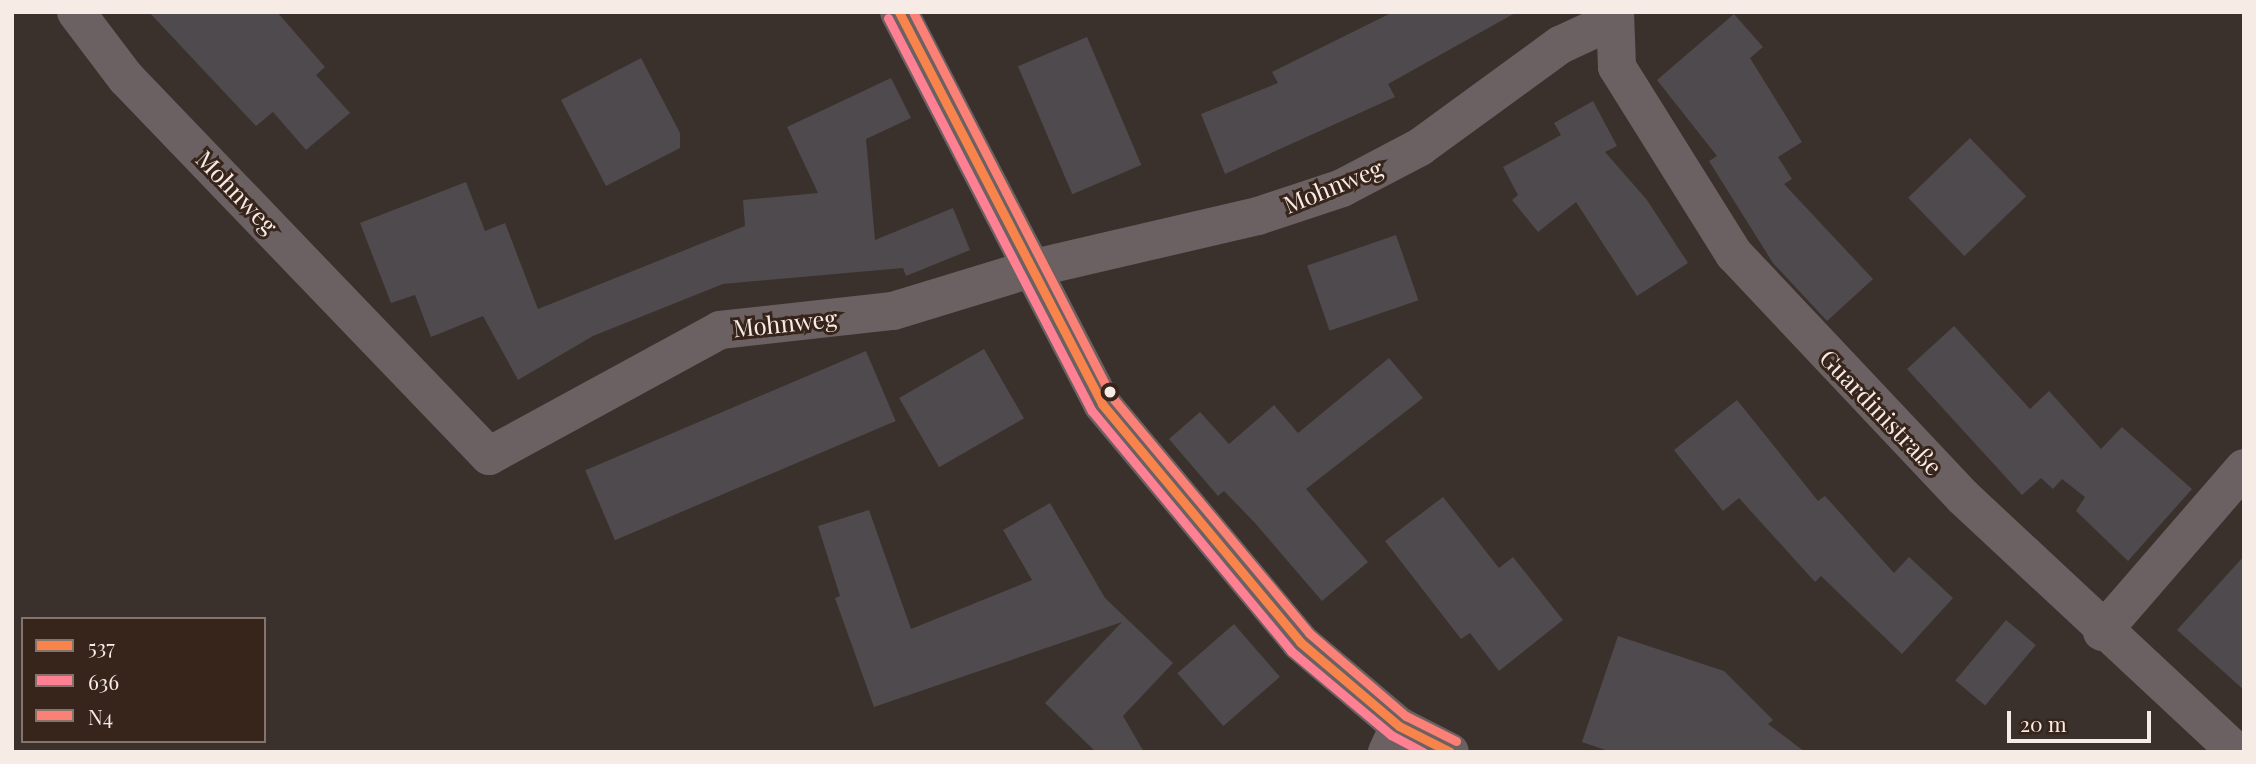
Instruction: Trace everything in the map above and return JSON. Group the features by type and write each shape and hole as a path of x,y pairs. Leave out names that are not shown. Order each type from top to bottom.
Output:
{"street":[{"name":"Mohnweg","path":"76,12 126,78 489,456 720,330 893,311 1030,269 1258,216 1342,188 1420,148 1560,45 1614,17"},
{"path":"899,12 1102,404 1184,507 1300,642 1393,739 1450,752"},
{"name":"Guardinistraße","path":"1614,17 1618,66 1734,254 1953,488 2102,632 2236,752"},
{"path":"2102,632 2244,468"}],"building":[{"path":"149,12 277,12 325,67 316,75 350,113 306,150 273,112 256,126"},
{"path":"1393,12 1517,12 1388,84 1395,97 1225,174 1201,114 1278,83 1272,72"},
{"path":"1734,14 1763,47 1750,58 1802,142 1778,157 1792,179 1784,184 1873,279 1827,321 1773,263 1709,161 1717,156 1657,80"},
{"path":"1087,37 1141,165 1072,194 1018,66"},
{"path":"641,58 680,133 680,148 606,186 561,100"},
{"path":"891,78 911,118 866,139 875,240 953,208 970,250 906,276 903,268 723,284 593,336 518,380 483,316 431,337 415,295 391,303 360,223 466,182 485,231 505,223 538,309 745,226 743,200 818,193 787,127"},
{"path":"1593,101 1617,146 1605,152 1647,200 1688,263 1637,296 1576,202 1538,232 1512,200 1518,195 1503,167 1561,135 1554,123"},
{"path":"1970,138 2026,196 1964,256 1908,198"},
{"path":"1396,235 1418,300 1330,331 1307,266"},
{"path":"1954,326 2030,409 2049,391 2101,449 2122,427 2192,489 2128,561 2076,511 2085,497 2062,479 2053,489 2041,478 2022,495 1907,369"},
{"path":"984,349 1024,418 939,467 899,398"},
{"path":"866,351 896,421 615,540 585,470"},
{"path":"1389,358 1423,398 1306,489 1368,562 1322,601 1255,523 1224,491 1218,496 1169,439 1200,412 1229,444 1274,405 1298,433"},
{"path":"1737,400 1818,501 1825,496 1894,573 1909,557 1953,598 1902,654 1821,576 1815,582 1739,498 1723,511 1674,450"},
{"path":"1443,497 1499,568 1513,557 1563,620 1499,671 1470,633 1461,639 1385,541"},
{"path":"1050,503 1105,598 1173,663 1123,716 1144,752 1096,752 1045,703 1122,622 874,707 835,598 840,596 818,526 869,510 911,629 1032,580 1003,530"},
{"path":"2244,556 2244,690 2177,630"},
{"path":"2006,620 2036,645 1985,706 1955,681"},
{"path":"1234,624 1280,677 1223,726 1177,673"},
{"path":"1618,636 1724,671 1773,720 1768,724 1805,752 1611,752 1582,742"}],"transit line":[{"name":"537","path":"899,12 1102,404 1300,642 1399,726 1450,752"},
{"name":"N4","path":"913,12 1112,397 1309,633 1406,716 1456,741"},
{"name":"636","path":"888,18 1092,411 1291,651 1391,735 1423,752"}]}
